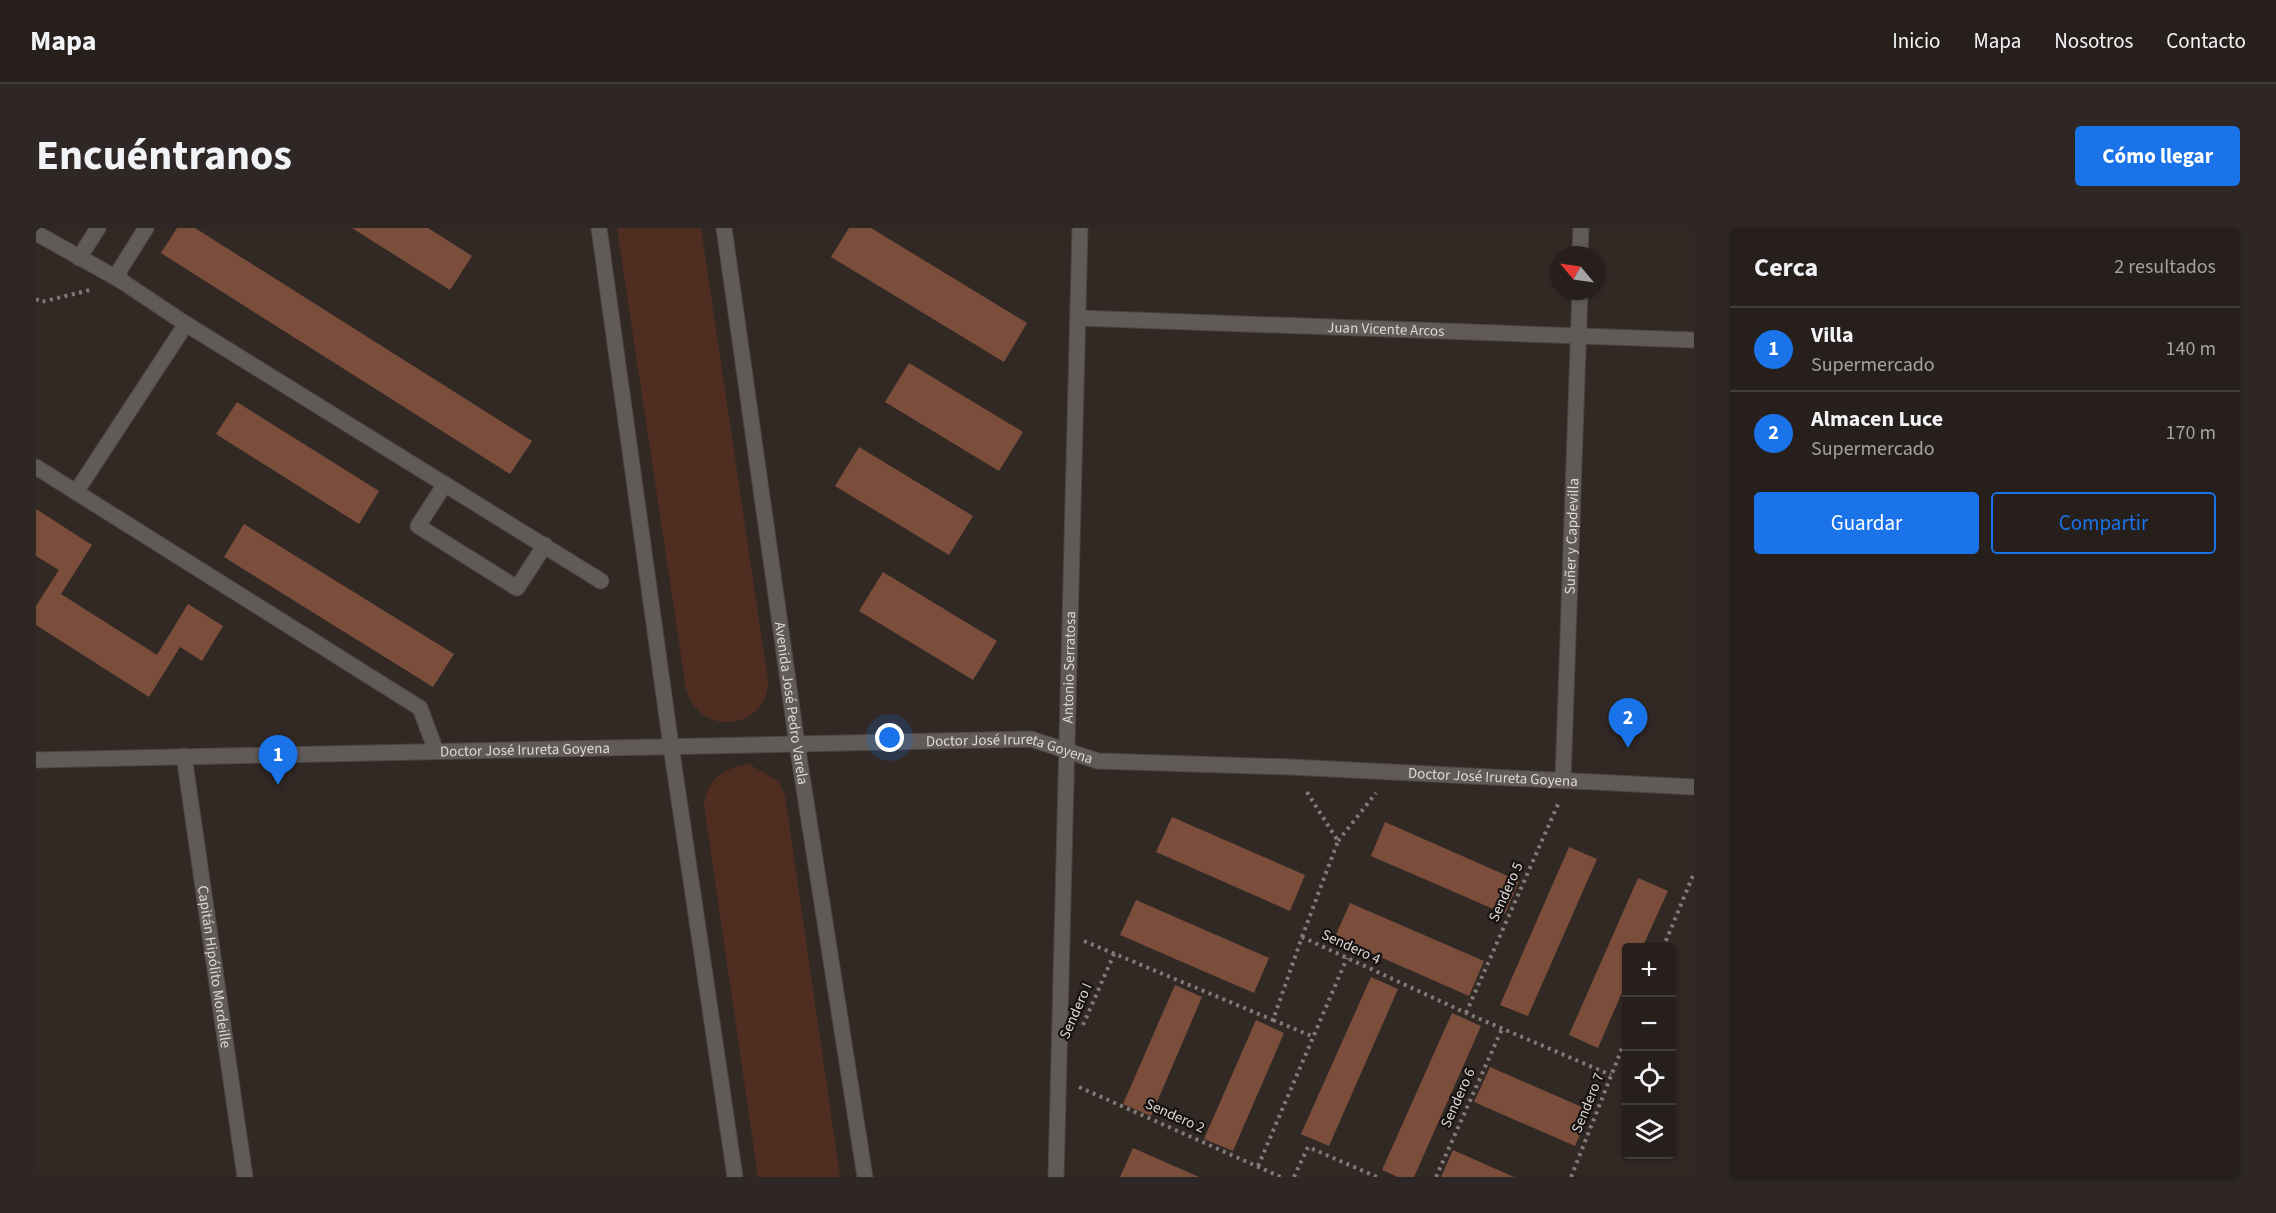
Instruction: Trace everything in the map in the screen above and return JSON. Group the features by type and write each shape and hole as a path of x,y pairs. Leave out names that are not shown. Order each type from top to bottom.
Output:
{"street":[{"path":"79,258 98,228"},
{"path":"120,280 119,272 146,228"},
{"path":"599,228 671,746 735,1177"},
{"name":"Avenida José Pedro Varela","path":"724,228 797,744 865,1177"},
{"name":"Antonio Serratosa","path":"1056,1177 1064,933 1066,752 1080,228"},
{"path":"1580,246 1581,228"},
{"path":"36,233 120,280 186,324 601,581"},
{"name":"Suñer y Capdevilla","path":"1563,780 1580,300"},
{"name":"Juan Vicente Arcos","path":"1078,318 1694,340"},
{"path":"76,492 186,324"},
{"path":"36,467 420,708 435,751"},
{"path":"445,484 418,526 517,588 544,545"},
{"name":"Doctor José Irureta Goyena","path":"36,760 1030,740 1098,761 1291,767 1694,787"},
{"name":"Capitán Hipólito Mordeille","path":"184,756 245,1177"}],"path":[{"path":"36,299 41,302 64,298 120,280"},
{"path":"1291,767 1338,841"},
{"path":"1302,937 1338,841 1393,772"},
{"name":"Sendero 5","path":"1466,1013 1559,803 1563,780"},
{"path":"1665,943 1694,873"},
{"path":"1064,933 1314,1037"},
{"name":"Sendero 4","path":"1273,1020 1302,937 1466,1013 1611,1075"},
{"name":"Sendero I","path":"1082,1027 1114,954"},
{"path":"1258,1166 1347,958"},
{"name":"Sendero 6","path":"1436,1177 1502,1029"},
{"name":"Sendero 7","path":"1571,1177 1622,1048"},
{"name":"Sendero 2","path":"1060,1078 1281,1177"},
{"path":"1294,1177 1308,1147 1377,1177"}],"shaded area":[{"path":"617,228 701,228 768,681 766,695 760,706 751,715 740,720 716,721 704,715 694,706 686,689"},
{"path":"749,764 779,782 785,795 840,1177 758,1177 704,805 709,788 718,776 732,768"}],"building":[{"path":"177,228 195,228 532,441 510,474 161,253"},
{"path":"352,228 428,228 472,256 450,290"},
{"path":"849,228 871,228 1027,323 1004,362 831,257"},
{"path":"909,363 1023,432 999,471 885,402"},
{"path":"237,402 379,491 359,524 216,434"},
{"path":"859,447 973,516 949,555 835,486"},
{"path":"36,509 92,545 61,594 157,655 188,604 223,626 202,661 180,647 149,697 36,625 36,606 59,570 36,556"},
{"path":"244,524 454,654 433,687 224,557"},
{"path":"883,572 997,641 973,680 859,611"},
{"path":"1172,817 1305,875 1290,911 1156,852"},
{"path":"1385,822 1519,881 1505,914 1371,856"},
{"path":"1569,847 1597,859 1528,1016 1500,1005"},
{"path":"1638,878 1668,891 1644,943 1622,943 1622,992 1598,1048 1569,1035"},
{"path":"1136,900 1269,958 1254,993 1120,935"},
{"path":"1350,903 1484,961 1469,996 1335,937"},
{"path":"1371,977 1398,989 1329,1146 1301,1134"},
{"path":"1175,985 1202,997 1151,1116 1123,1104"},
{"path":"1452,1013 1481,1026 1414,1177 1398,1177 1382,1170"},
{"path":"1256,1020 1284,1033 1233,1151 1204,1139"},
{"path":"1490,1067 1591,1111 1575,1146 1474,1102"},
{"path":"1133,1148 1199,1177 1120,1177"},
{"path":"1453,1150 1514,1177 1441,1177"}],"place":[{"name":"Almacen Luce","path":"1628,748"},
{"name":"Villa","path":"278,785"}]}
